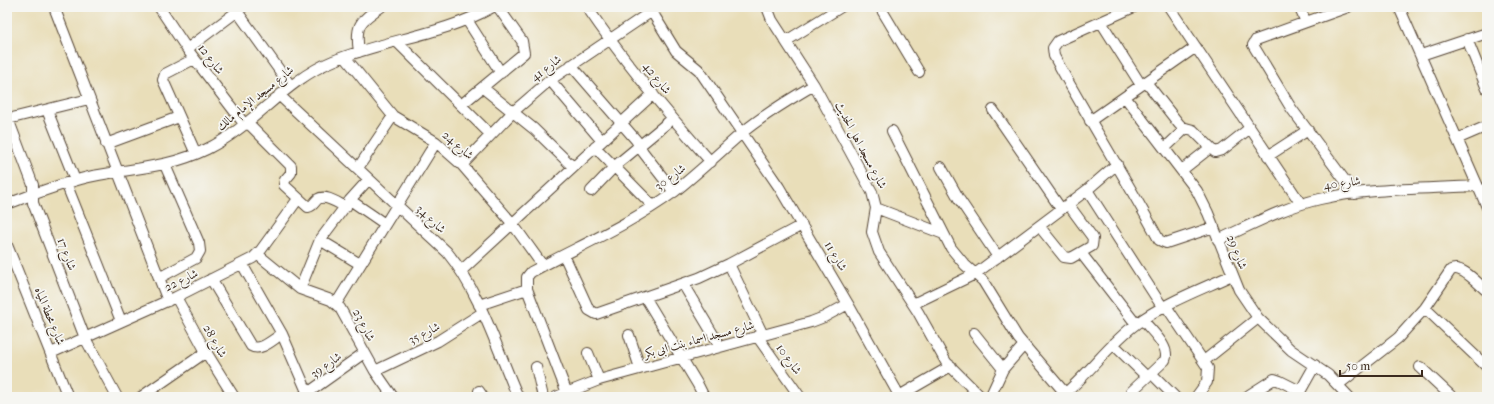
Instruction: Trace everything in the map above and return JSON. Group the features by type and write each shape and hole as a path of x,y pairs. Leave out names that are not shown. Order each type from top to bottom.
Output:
{"street":[{"name":"شارع 28","path":"54,7 117,173 159,278 234,397"},
{"name":"شارع 12","path":"159,7 194,59 246,124 291,166 291,173 285,180 284,185 298,199"},
{"path":"359,52 356,34 358,28 365,18 381,7"},
{"name":"شارع مسجد الإمام مالك","path":"7,204 70,182 165,165 196,154 221,141 246,124 290,85 320,66 344,56 439,31 467,20 492,7"},
{"path":"461,105 521,56 525,49 522,41 498,7"},
{"name":"شارع 42","path":"587,7 609,40 672,119 711,162"},
{"name":"شارع مسجد اهل الحديث","path":"767,7 772,20 814,85 872,192 876,208 872,232 879,252 913,304 942,355 981,397"},
{"path":"786,40 841,7"},
{"path":"880,7 919,72"},
{"path":"1134,7 1058,41 1053,48 1054,56 1090,121 1117,164 1161,242 1166,243 1214,227"},
{"path":"1168,7 1301,204"},
{"path":"1299,7 1306,22"},
{"path":"1348,7 1256,40 1253,45 1284,97 1355,194"},
{"path":"1399,7 1487,207"},
{"path":"187,49 238,8 290,85"},
{"name":"شارع 41","path":"462,165 513,112 550,80 653,8"},
{"name":"شارع 11","path":"653,8 676,51 699,70 743,132 802,225 899,396"},
{"path":"467,20 501,73"},
{"path":"1101,22 1143,84 1179,124 1193,130 1210,148 1216,152 1219,152 1250,128"},
{"path":"1421,56 1487,33"},
{"path":"1467,39 1487,89"},
{"path":"397,42 491,135"},
{"path":"1090,121 1196,47"},
{"name":"شارع 24","path":"344,56 393,116 436,142 462,165 512,223 543,266"},
{"path":"194,59 169,71 163,77 164,84 196,154"},
{"path":"571,65 622,122 674,192"},
{"path":"550,80 615,166 653,206"},
{"name":"شارع 30","path":"527,289 527,277 531,272 609,232 653,206 674,192 711,162 743,132 770,112 814,85"},
{"path":"483,88 544,138 573,167"},
{"path":"462,271 512,223 653,94"},
{"name":"شارع 34","path":"279,95 447,252 462,271 481,309 518,397"},
{"name":"شارع 29","path":"1124,97 1182,170 1203,201 1232,275 1245,300 1258,318 1279,340 1339,384 1349,397"},
{"path":"8,117 47,110 89,99"},
{"path":"47,110 70,182 121,321"},
{"path":"993,110 1065,206 1093,238 1092,246 1072,258 1064,257 1039,226"},
{"path":"358,168 393,116"},
{"name":"شارع 17","path":"8,117 34,185 33,203 85,338 118,397"},
{"path":"106,144 179,117"},
{"path":"591,191 615,166 672,119"},
{"path":"1457,139 1487,126"},
{"path":"1165,148 1186,128"},
{"path":"1268,156 1308,130"},
{"path":"892,131 941,233 957,256 983,281 1012,329 1063,395 1113,344 1139,322 1165,307 1232,275"},
{"path":"336,304 436,142"},
{"path":"1182,170 1210,148"},
{"path":"913,304 976,274 1087,190 1117,164"},
{"path":"159,278 196,258 200,251 199,243 165,165"},
{"path":"941,166 959,199 998,257"},
{"path":"300,289 320,240 369,179"},
{"name":"شارع 40","path":"1218,240 1301,204 1355,194 1477,186"},
{"path":"1087,190 1165,307 1208,368 1208,382 1196,397"},
{"path":"298,199 308,207 318,200 326,198 348,204 385,224"},
{"name":"شارع 22","path":"51,353 172,299 242,264 258,254 298,199"},
{"path":"876,208 941,233"},
{"path":"564,255 589,310 593,313 599,313 683,284 729,264 802,225"},
{"path":"320,240 360,264"},
{"name":"شارع محطة المياه","path":"7,245 68,397"},
{"path":"1081,253 1166,352 1164,360 1131,392 1131,397"},
{"name":"شارع 23","path":"258,254 300,289 326,298 336,304 347,318 364,354 394,397"},
{"path":"242,264 282,334 305,396"},
{"name":"شارع 10","path":"729,264 760,336 800,397"},
{"path":"1339,384 1394,342 1425,308 1451,270 1454,268 1461,269 1487,291"},
{"path":"211,279 250,346 257,348 261,347 282,334"},
{"path":"683,284 720,346"},
{"path":"527,289 567,393"},
{"name":"شارع 35","path":"375,371 438,341 481,309 527,289"},
{"path":"646,297 704,397"},
{"name":"شارع مسجد اسماء بنت ابى بكر","path":"556,397 599,380 824,318 848,304"},
{"path":"1425,308 1487,367"},
{"path":"1204,361 1258,318"},
{"path":"974,333 1003,369"},
{"path":"629,335 640,368"},
{"path":"1113,344 1175,397"},
{"path":"990,397 1003,369 1024,345"},
{"path":"141,397 206,352"},
{"path":"588,353 599,380"},
{"name":"شارع 39","path":"305,396 364,354"},
{"path":"1249,395 1274,379 1299,394 1315,365"},
{"path":"899,396 951,366"},
{"path":"536,367 543,397"},
{"path":"1420,367 1452,397"}]}
